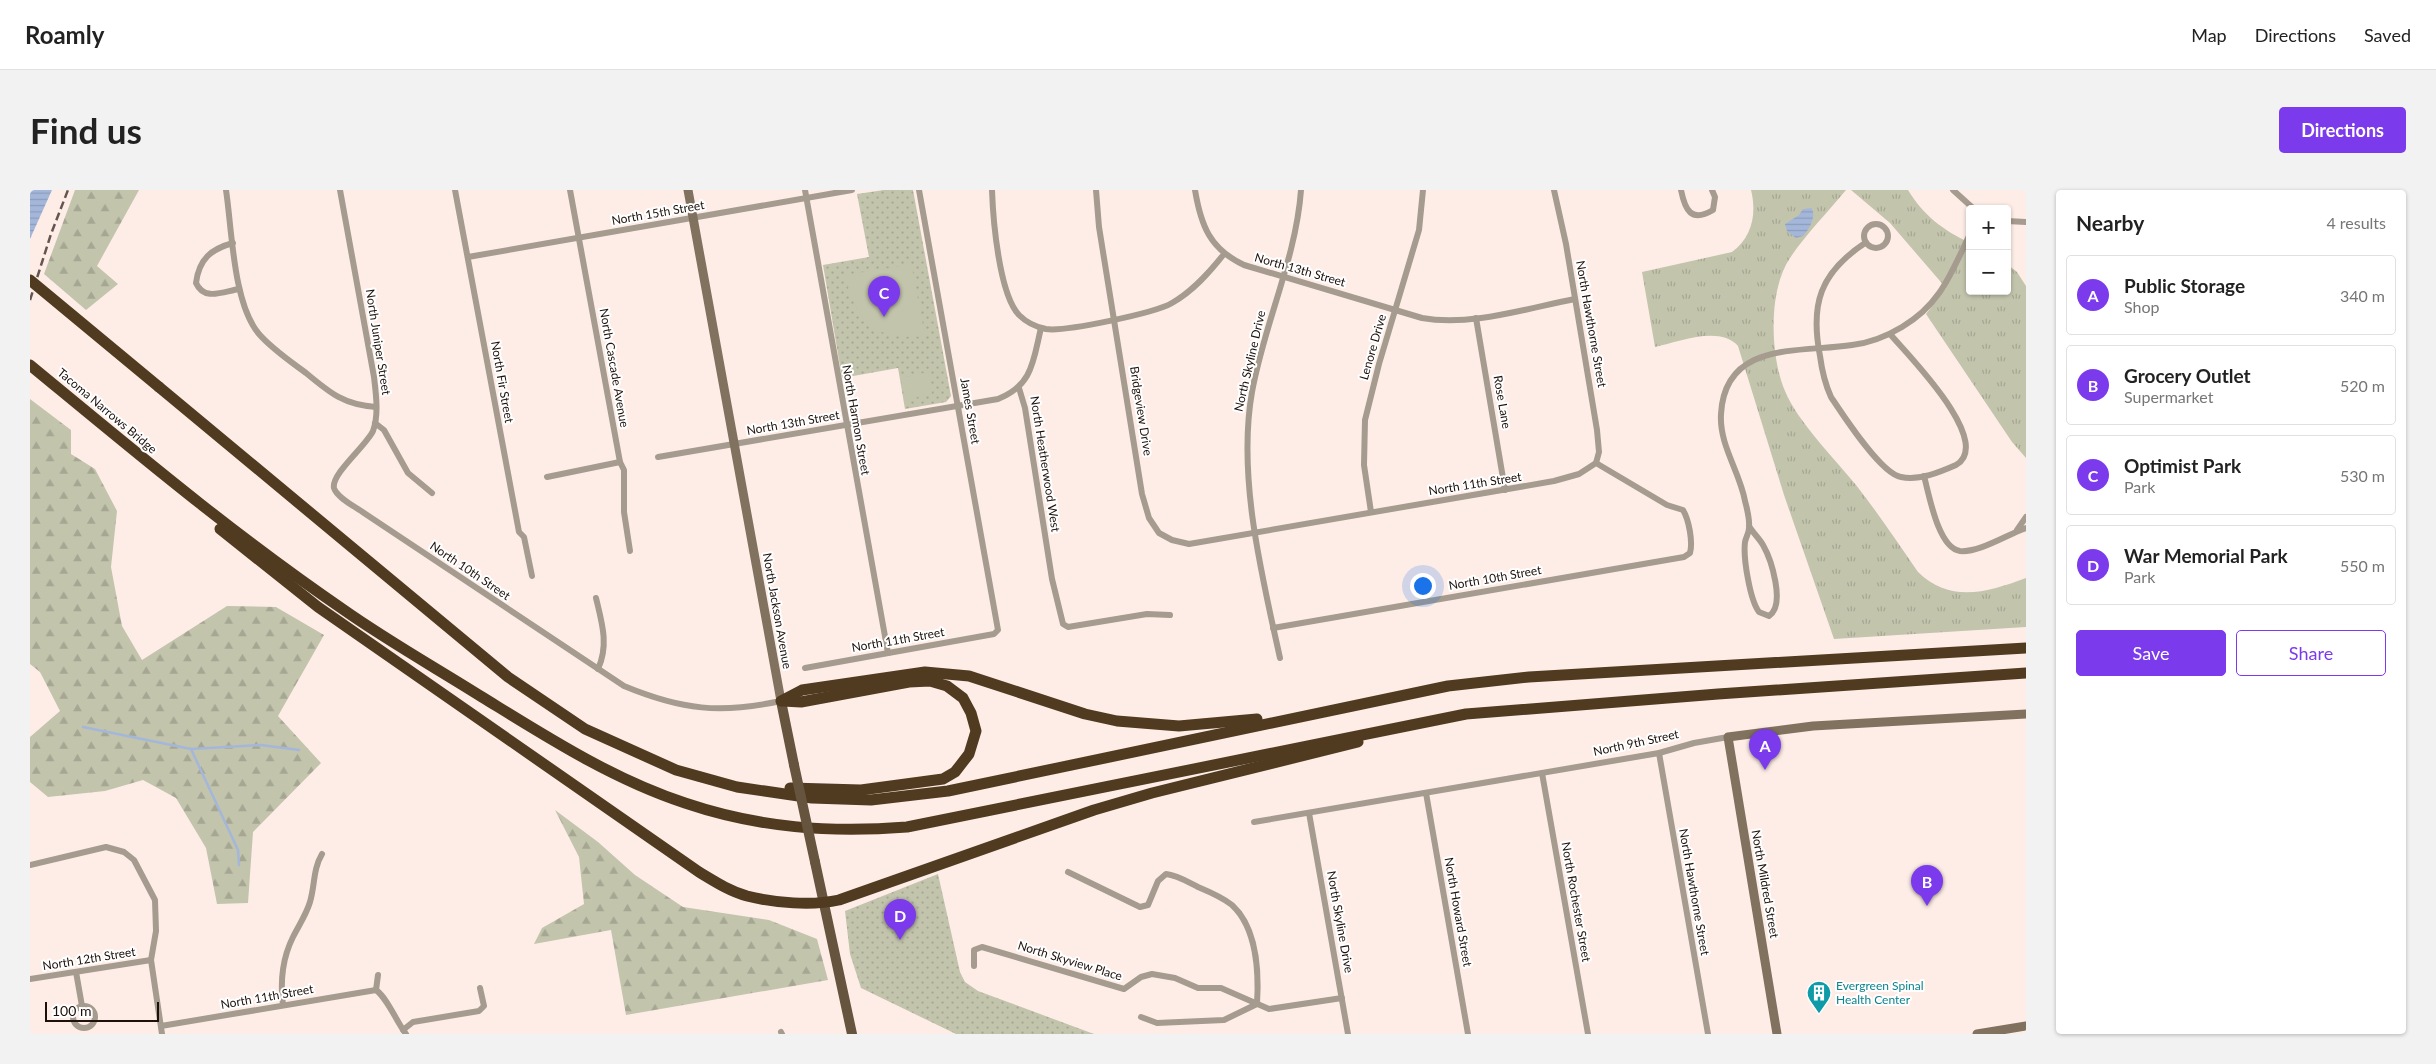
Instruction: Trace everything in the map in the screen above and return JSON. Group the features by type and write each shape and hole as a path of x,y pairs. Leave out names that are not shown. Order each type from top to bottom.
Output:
{"highway":[{"path":"30,280 508,677 585,729 676,770 737,787 812,798 871,800 948,791 1448,686 1529,677 2026,648"},
{"name":"Tacoma Narrows Bridge","path":"30,365 167,478"},
{"path":"167,478 266,555 345,612 574,753 643,787 685,803 733,817 814,830 907,828 1423,722 1504,710 2026,673"},
{"path":"167,478 188,501 230,537 318,607 698,872 726,888 747,896 824,903 1094,810 1196,780 1430,726 1570,706"},
{"path":"1877,657 2026,642"},
{"path":"781,701 802,690 925,672 969,676 1084,714 1147,725 1202,725 1324,712"},
{"path":"737,787 861,790 943,779 955,772 969,754 976,731 971,714 963,698 947,686 930,682 909,682 801,702 781,701"}],"main road":[{"name":"North Jackson Avenue","path":"781,701 852,1034"}],"street":[{"path":"226,190 239,289 250,322 275,349 336,397 355,404 376,407"},
{"name":"North Juniper Street","path":"334,486 338,476 369,438 375,423 376,407 374,377 340,190"},
{"name":"North Fir Street","path":"455,190 519,532 524,537 532,576"},
{"name":"North Cascade Avenue","path":"570,190 620,462 624,470 624,512 630,551"},
{"name":"North Jackson Avenue","path":"688,190 781,701"},
{"name":"North Harmon Street","path":"805,190 888,653"},
{"name":"North 15th Street","path":"468,257 852,190"},
{"name":"James Street","path":"919,190 997,624 997,632 994,634"},
{"path":"992,190 997,244 1009,297 1020,315 1041,328 1062,329 1142,314 1171,303 1197,284 1224,254 1215,244 1204,225 1195,190"},
{"name":"Bridgeview Drive","path":"1096,190 1099,227 1146,510 1154,527 1172,540 1189,544 1256,531"},
{"name":"North Skyline Drive","path":"1280,658 1256,531 1248,475 1248,417 1260,355 1294,233 1301,190"},
{"name":"Lenore Drive","path":"1372,512 1364,465 1364,428 1369,401 1419,230 1423,190"},
{"name":"North Hawthorne Street","path":"1554,190 1566,244 1597,430 1599,452 1596,463"},
{"path":"1682,190 1686,209 1701,216 1713,210 1716,203 1712,190"},
{"path":"1954,190 1970,205"},
{"path":"2011,220 2026,222"},
{"path":"1749,526 1765,549 1775,580 1777,602 1774,612 1769,616 1762,614 1757,609 1751,588 1745,549 1749,526 1743,490 1722,428 1720,414 1724,396 1737,372 1760,356 1775,352 1853,345 1890,334 1924,312 1942,292 1966,242"},
{"path":"233,243 216,248 208,255 197,275 196,283 200,292 206,295 239,289"},
{"path":"1865,243 1836,265 1822,287 1816,322 1818,348 1824,380 1831,398 1878,460 1896,476 1910,478 1924,476 1961,463 1966,452 1964,437 1956,415 1890,334"},
{"name":"North 13th Street","path":"1224,254 1244,265 1282,277 1438,321 1476,318 1575,298"},
{"name":"Rose Lane","path":"1476,318 1505,490"},
{"name":"North Heatherwood West","path":"1041,328 1029,374 1019,388 1025,408 1052,579 1063,624 1068,627 1147,614 1170,615"},
{"name":"North 13th Street","path":"658,457 958,407 998,399 1019,388"},
{"path":"375,423 384,430 408,474 432,493"},
{"path":"547,477 620,462"},
{"name":"North 11th Street","path":"1256,531 1573,477 1596,463"},
{"name":"North 10th Street","path":"1273,628 1684,557 1690,553 1690,541 1683,510 1662,502 1596,463"},
{"path":"1924,476 1937,524 1943,537 1954,548 1963,550 1974,548 2026,528"},
{"name":"North 10th Street","path":"334,486 339,495 364,513 624,686 651,697 691,707 734,709 781,701"},
{"path":"2016,531 2026,518"},
{"path":"596,598 605,641 604,656 598,669"},
{"name":"North 11th Street","path":"805,668 994,634"},
{"name":"North 9th Street","path":"1254,822 1659,753 1694,743 1728,737 1813,726 2026,714"},
{"name":"North Mildred Street","path":"1728,737 1777,1034"},
{"name":"North Hawthorne Street","path":"1659,753 1708,1034"},
{"name":"North Rochester Street","path":"1542,773 1588,1034"},
{"name":"North Howard Street","path":"1426,793 1468,1034"},
{"name":"North Skyline Drive","path":"1309,813 1348,1034"},
{"path":"30,865 99,848 112,848 128,854 140,868 156,900 156,931 151,960 162,1034"},
{"path":"282,1005 281,990 284,964 289,945 309,904 316,864 322,854"},
{"path":"1068,872 1140,907 1148,905 1158,880 1166,874 1176,876 1228,902 1239,913 1250,935 1258,986 1257,1004 1224,1020 1157,1023 1141,1017"},
{"name":"North Skyview Place","path":"974,966 974,952 976,948 982,947 1124,989 1141,977 1161,975 1176,978 1198,988 1221,988 1269,1010 1342,998"},
{"name":"North 12th Street","path":"30,979 151,960"},
{"path":"76,972 82,1006"},
{"path":"378,975 376,990 383,994 404,1032 413,1022 479,1011 484,1006 480,988"},
{"name":"North 11th Street","path":"161,1026 376,990"},
{"path":"1977,1034 2026,1026"}],"green space":[{"path":"75,190 139,190 97,266 118,284 86,310 44,274"},
{"path":"884,190 913,190 951,396 946,402 905,409 898,368 842,378 823,265 869,257 857,194"},
{"path":"1751,190 1846,190 1796,249 1783,271 1778,287 1775,305 1774,342 1776,360 1785,391 1798,415 1856,485 1918,572 1931,582 1957,592 1984,591 2026,578 2026,627 1834,639 1784,495 1738,346 1730,340 1710,336 1687,339 1655,347 1642,272 1732,252 1744,239 1751,224 1753,199"},
{"path":"1851,190 1908,190 1928,215 1951,233 1966,241 1966,295 2011,295 2011,267 2017,272 2026,286 2026,458 2012,442 1926,314 1946,288 1890,223"},
{"path":"908,265 912,268 925,336 907,337 893,335 880,331 870,325 855,305 845,275"},
{"path":"928,372 932,394 905,400 901,378"},
{"path":"30,399 71,430 71,454 95,469 117,511 111,567 122,626 142,660 227,606 276,607 324,635 278,716 321,763 253,832 248,903 217,904 206,848 176,798 143,780 105,791 48,797 30,782 30,737 60,711 40,672 30,664"},
{"path":"555,810 598,842 635,875 683,907 769,920 817,939 828,980 626,1015 611,930 534,944 542,928 584,904 579,857"},
{"path":"938,874 960,972 965,982 978,991 1094,1034 956,1034 861,988 850,954 845,911"}],"water":[{"path":"30,190 52,190 30,239"},
{"path":"1811,208 1813,218 1808,230 1803,236 1796,238 1787,231 1785,224 1799,215 1803,209"}],"waterway":[{"path":"83,727 191,749 261,745 299,750"},
{"path":"191,749 238,850 239,865"}],"railway":[{"path":"30,300 51,234 68,190"}],"place":[{"name":"Optimist Park","path":"884,317"},
{"name":"Public Storage","path":"1765,770"},
{"name":"Grocery Outlet","path":"1927,906"},
{"name":"War Memorial Park","path":"900,940"},
{"name":"Evergreen Spinal Health Center","path":"1819,1014"}]}
